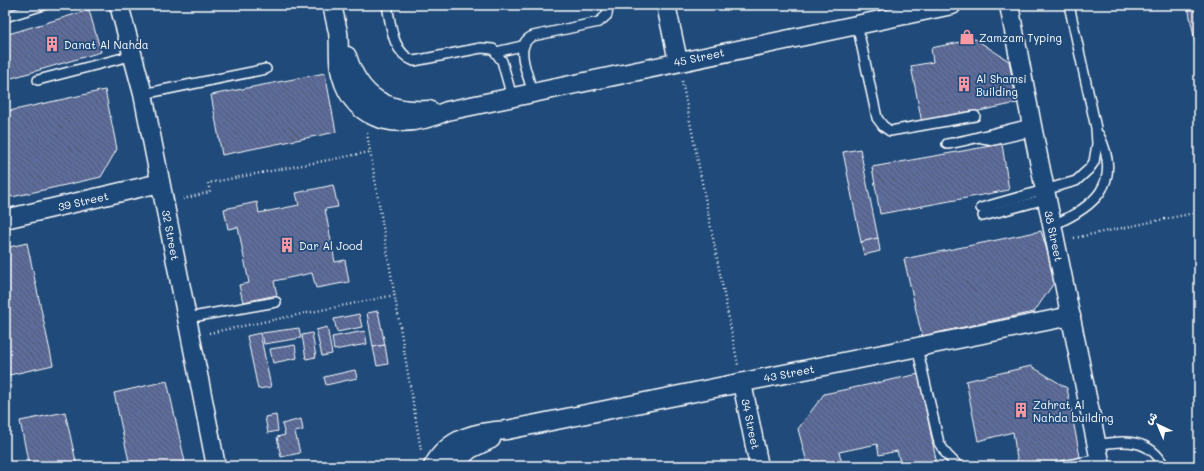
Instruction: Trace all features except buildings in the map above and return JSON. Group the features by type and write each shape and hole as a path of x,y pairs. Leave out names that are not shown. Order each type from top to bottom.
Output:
{"street":[{"name":"32 Street","path":"119,5 134,55 143,94 216,466"},
{"name":"45 Street","path":"332,5 338,33 356,79 372,97 382,103 406,110 447,111"},
{"path":"666,5 678,61"},
{"name":"45 Street","path":"338,33 338,54 341,74 349,93 363,109 379,119 406,123 427,119 447,111 533,92 952,5"},
{"name":"38 Street","path":"1009,5 1032,128 1099,457"},
{"name":"39 Street","path":"5,219 160,183"},
{"name":"43 Street","path":"428,462 464,437 484,431 507,430 1071,316"},
{"name":"34 Street","path":"742,383 759,466"},
{"name":"43 Street","path":"451,466 470,448 507,430"}],"lane":[{"path":"5,17 44,5"},
{"path":"387,5 396,44 399,52 406,58 414,61 481,48 493,49 502,61 512,97"},
{"path":"533,92 523,55 522,46 526,40 533,36 600,22 607,15 608,5"},
{"path":"1054,233 1094,200 1105,182 1107,166 1105,150 1096,128 1069,5"},
{"path":"857,24 877,118 883,126 890,131 975,116"},
{"path":"496,52 522,46"},
{"path":"38,80 134,55"},
{"path":"143,94 266,69"},
{"path":"947,144 982,138 993,132 1032,128"},
{"path":"982,212 1046,195 1076,181 1089,170 1097,153 1096,128"},
{"path":"187,318 276,302"},
{"path":"917,347 939,443 947,455 958,466"},
{"path":"1063,466 1099,457 1126,441 1142,444 1157,454 1164,466"}],"path":[{"path":"678,61 742,383"},
{"path":"363,109 394,295 428,462"},
{"path":"165,204 210,192 208,183 370,152"},
{"path":"1054,233 1199,212"},
{"path":"191,337 394,295"}],"place":[{"name":"Zamzam Typing","path":"967,37"},
{"name":"Danat Al Nahda","path":"52,44"},
{"name":"Al Shamsi Building","path":"964,84"},
{"name":"Dar Al Jood","path":"287,245"},
{"name":"Zahrat Al Nahda building","path":"1021,410"}]}
